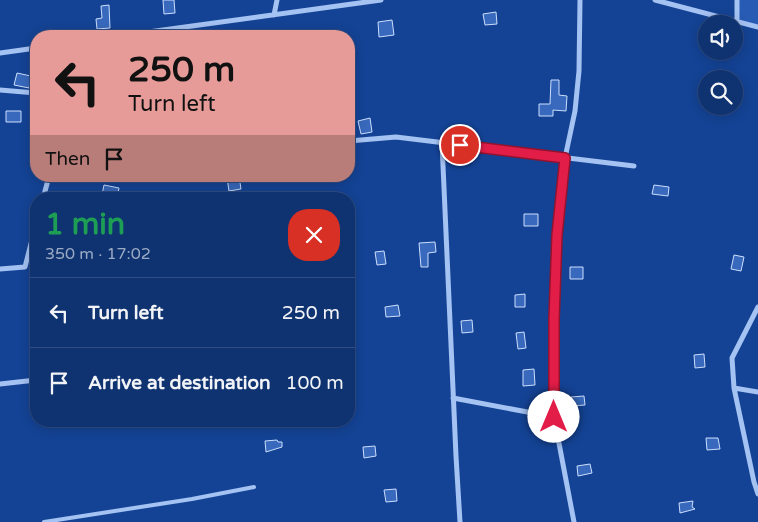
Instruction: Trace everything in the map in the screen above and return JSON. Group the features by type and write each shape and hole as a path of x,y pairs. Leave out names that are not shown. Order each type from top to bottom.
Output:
{"street":[{"path":"274,15 277,0"},
{"path":"163,30 382,0"},
{"path":"574,522 554,417 554,319 557,235 565,158 575,111 579,71 580,0"},
{"path":"655,0 711,15"},
{"path":"737,0 737,15"},
{"path":"743,23 758,27"},
{"path":"0,53 30,49"},
{"path":"0,90 30,92"},
{"path":"355,140 396,137 634,166"},
{"path":"442,142 460,522"},
{"path":"0,269 25,267 30,247"},
{"path":"758,307 732,358 734,388 758,494"},
{"path":"0,384 30,381"},
{"path":"734,388 758,392"},
{"path":"453,398 554,417"}],"lane":[{"path":"44,522 254,487"}],"shaded area":[{"path":"735,0 758,0 758,28 743,24 743,15 736,15"}],"building":[{"path":"163,0 174,0 175,13 164,14"},
{"path":"109,5 110,28 97,29 96,19 102,18 101,6"},
{"path":"496,12 497,24 485,25 483,14"},
{"path":"392,20 394,35 379,37 378,22"},
{"path":"17,73 30,76 29,88 14,85"},
{"path":"551,80 559,80 559,95 567,96 566,111 553,110 553,116 539,116 539,104 550,104"},
{"path":"6,111 21,111 21,122 6,122"},
{"path":"370,118 372,132 361,134 358,121"},
{"path":"228,182 240,182 241,189 229,191"},
{"path":"104,185 119,188 118,192 103,192"},
{"path":"654,185 669,187 668,196 652,194"},
{"path":"524,214 538,214 538,226 524,226"},
{"path":"435,242 436,252 428,253 428,267 421,267 419,243"},
{"path":"384,251 386,264 377,265 375,252"},
{"path":"734,255 744,257 741,271 731,269"},
{"path":"570,267 583,267 583,279 570,279"},
{"path":"525,294 525,307 515,307 515,295"},
{"path":"398,305 400,316 386,317 385,307"},
{"path":"472,320 473,332 462,333 461,321"},
{"path":"524,332 526,348 518,349 516,333"},
{"path":"704,354 705,367 695,368 694,355"},
{"path":"534,369 535,385 523,386 523,370"},
{"path":"584,396 585,405 572,406 571,397"},
{"path":"706,438 718,438 720,449 707,450"},
{"path":"277,440 282,442 282,447 266,452 265,441"},
{"path":"375,446 376,456 364,458 363,447"},
{"path":"590,464 592,473 578,476 577,466"},
{"path":"396,489 397,501 386,502 384,490"},
{"path":"693,501 692,507 695,509 680,513 679,503"}],"route":[{"path":"460,145 565,158 557,235 554,319 554,417"}]}
